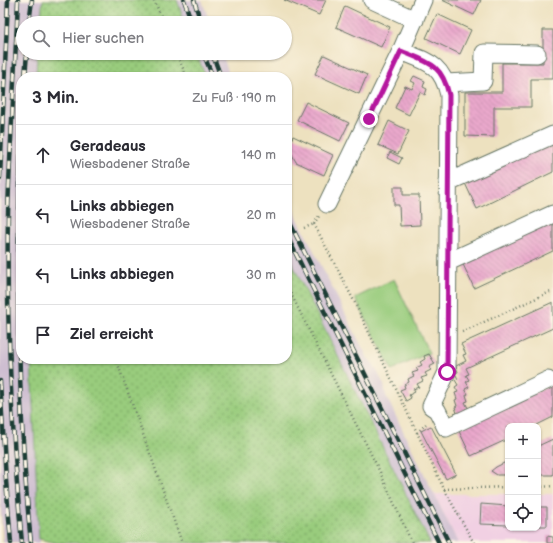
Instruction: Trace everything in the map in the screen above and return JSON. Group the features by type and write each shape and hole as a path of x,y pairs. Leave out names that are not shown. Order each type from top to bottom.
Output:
{"street":[{"path":"372,0 415,20"},
{"path":"327,204 401,51 423,0"},
{"path":"401,51 435,67 446,83 449,95 447,372 431,406 437,410 446,428 548,380"},
{"path":"446,83 483,81 484,53 537,54"},
{"path":"448,182 553,135"},
{"path":"448,262 553,214"}],"path":[{"path":"154,0 161,16"},
{"path":"180,60 186,72"},
{"path":"304,228 314,224 353,299 444,489 474,543"},
{"path":"447,338 550,292"},
{"path":"292,296 379,470 412,543"},
{"path":"118,364 182,543"},
{"path":"541,487 553,486"},
{"path":"444,489 505,487"}],"shaded area":[{"path":"0,0 43,0 41,16 16,16 16,60 37,60 36,72 16,72 16,364 31,364 40,543 3,542 0,497"},
{"path":"177,0 202,0 208,16 183,16"},
{"path":"199,60 224,60 228,72 204,72"},
{"path":"292,207 367,357 374,365 384,385 386,396 458,543 430,543 292,263"},
{"path":"434,494 505,494 505,531 541,531 541,494 553,494 553,543 458,543"}],"green space":[{"path":"43,0 177,0 183,16 41,16"},
{"path":"37,60 199,60 204,72 36,72"},
{"path":"292,263 430,543 57,543 39,539 31,364 292,364"},
{"path":"394,279 429,353 392,370 355,298"}],"building":[{"path":"284,0 326,0 319,15"},
{"path":"442,0 481,0 474,15"},
{"path":"345,6 390,27 381,47 336,27"},
{"path":"437,14 471,30 460,54 426,38"},
{"path":"543,30 553,30 553,79 531,79 531,107 494,107 494,137 465,136 465,92 502,92 502,63 543,63"},
{"path":"324,55 367,75 359,94 315,74"},
{"path":"414,76 425,81 423,87 427,89 425,95 420,92 409,115 395,108 405,86 412,89 415,83 411,81"},
{"path":"306,102 349,123 340,141 297,120"},
{"path":"389,121 409,131 398,154 378,145"},
{"path":"293,136 333,155 324,175 296,162 292,154"},
{"path":"553,139 553,172 477,209 464,181"},
{"path":"390,152 402,158 399,164 387,158"},
{"path":"394,187 403,187 403,195 419,195 420,225 400,226 399,205 394,205"},
{"path":"553,217 553,251 474,288 461,260"},
{"path":"553,302 553,328 466,368 469,374 466,375 469,380 466,382 469,387 465,389 468,394 466,395 468,401 465,402 468,408 465,409 468,415 457,420 454,414 457,413 455,400 457,399 455,393 458,392 455,387 458,385 455,380 458,379 455,373 458,372 456,366 466,361 463,355 466,354 461,344"},
{"path":"429,354 435,364 429,367 431,370 425,373 427,376 421,378 423,381 417,384 419,387 413,389 415,392 409,395 411,398 406,401 400,390 405,388 404,385 409,382 408,379 414,376 412,373 418,371 416,368 422,365 420,362 425,359 424,356"},
{"path":"553,384 553,417 541,423 505,423 505,440 471,456 458,429"},
{"path":"431,426 456,474 446,479 421,431"},
{"path":"553,439 553,475 541,475 541,445"},
{"path":"505,462 505,475 497,475 491,471"},
{"path":"481,504 505,506 505,525 480,524"},
{"path":"541,507 547,507 547,526 541,526"},
{"path":"547,536 553,537 553,543 547,543"}],"railway":[{"path":"0,178 8,0"},
{"path":"17,16 18,0"},
{"path":"30,16 32,0"},
{"path":"184,0 190,16"},
{"path":"194,0 199,16"},
{"path":"16,42 8,214 8,296 10,379 22,543"},
{"path":"25,72 26,60"},
{"path":"206,60 211,72"},
{"path":"215,60 219,72"},
{"path":"292,227 449,543"},
{"path":"292,246 439,543"},
{"path":"20,364 23,446 31,543"},
{"path":"0,381 11,543"}],"route":[{"path":"369,119 401,51 430,64 442,75 449,95 447,372"}]}
